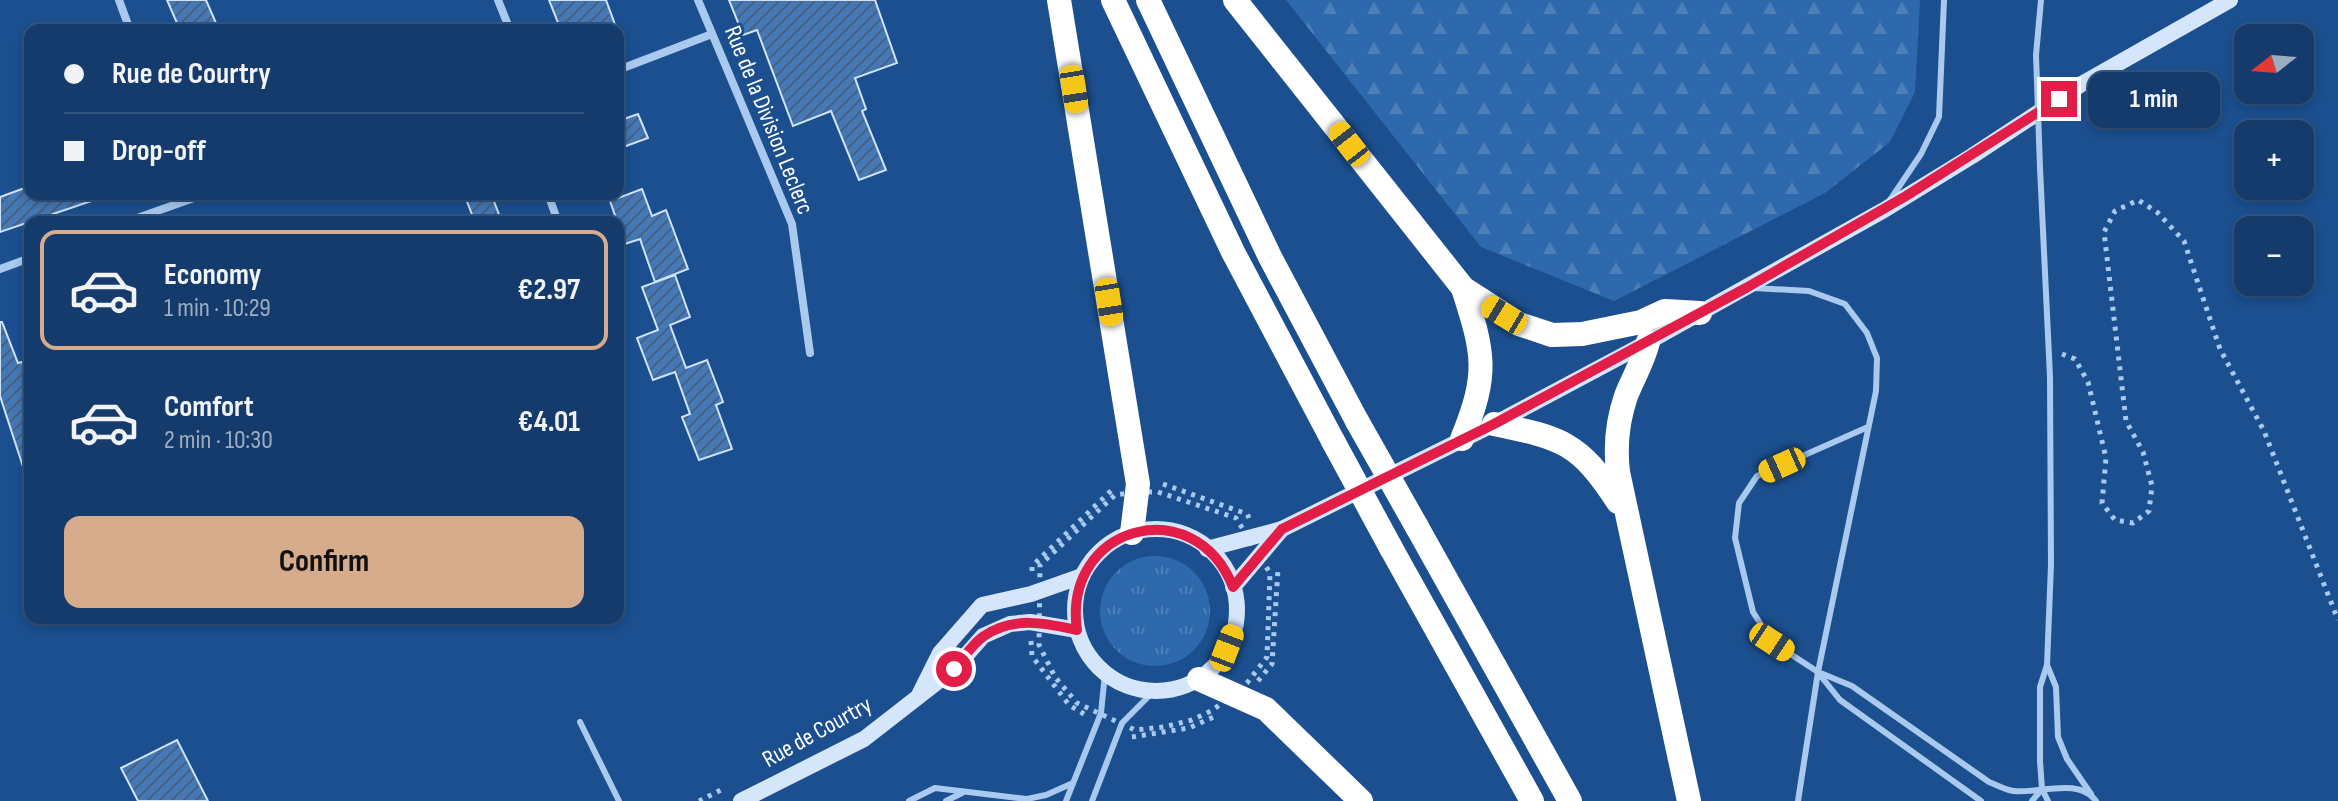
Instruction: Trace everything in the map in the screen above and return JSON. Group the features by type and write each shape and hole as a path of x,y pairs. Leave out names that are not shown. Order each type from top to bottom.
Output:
{"highway":[{"path":"1059,0 1138,484 1132,533"},
{"path":"1113,0 1233,252 1391,548 1532,801"},
{"path":"1148,0 1270,257 1357,421 1570,801"},
{"path":"1235,0 1463,288 1519,324 1552,335 1582,334 1631,325 1665,311 1700,313"},
{"path":"1462,439 1476,405 1482,367 1481,347 1463,288"},
{"path":"1648,342 1643,362 1620,416 1615,445 1624,511 1689,801"},
{"path":"1494,424 1563,441 1584,457 1603,478 1624,511"},
{"path":"1199,679 1266,709 1361,801"}],"main road":[{"path":"1207,549 1282,529 1494,424 1648,342 1884,210 2080,85 2230,0"},
{"path":"1151,529 1190,537 1207,549 1218,558 1233,587 1236,608 1235,629 1215,665 1185,686 1153,692 1119,683 1105,673 1085,650 1077,630 1076,596 1082,576 1094,557 1111,542 1151,529"},
{"path":"1233,587 1282,529"},
{"path":"918,698 940,653 982,605 1031,594 1082,576"},
{"name":"Rue de Courtry","path":"741,801 864,739 954,669 983,636 1010,624 1039,622 1077,630"}],"street":[{"path":"119,0 128,24"},
{"path":"498,0 508,24"},
{"name":"Rue de la Division Leclerc","path":"698,0 792,224 810,353"},
{"path":"624,68 712,34"},
{"path":"142,216 185,200"},
{"path":"0,269 24,260"}],"lane":[{"path":"1884,210 1921,154 1939,117 1944,0"},
{"path":"2041,0 2036,55 2049,349 2051,565 2047,665 2040,687 2042,789 2048,801"},
{"path":"1746,288 1809,291 1845,304 1867,333 1877,358 1876,391 1818,672 1798,801"},
{"path":"1868,427 1757,476 1739,503 1735,538 1753,612 1772,642 1818,672 1852,686 1989,782 2013,791 2072,789 2093,798"},
{"path":"2047,665 2056,687 2058,737 2067,759 2093,798"},
{"path":"1818,672 1840,700 1981,801"},
{"path":"1066,801 1101,713 1105,673"},
{"path":"1103,801 1094,797 1122,723 1153,692"},
{"path":"580,722 619,801"},
{"path":"909,801 935,788 1025,800 1073,783"},
{"path":"2032,801 2042,789"},
{"path":"946,801 965,792"},
{"path":"990,801 1001,796"}],"path":[{"path":"2049,349 2075,359 2088,382 2106,458 2102,503 2115,520 2133,523 2149,511 2152,486 2143,452 2126,421 2104,232 2115,211 2138,200 2157,212 2184,241 2220,349 2264,431 2338,620"},
{"path":"1027,573 1032,566"},
{"path":"699,801 726,788"}],"green space":[{"path":"1286,0 1920,0 1915,92 1890,142 1825,193 1614,301 1481,247"},
{"path":"1155,556 1176,560 1194,572 1206,590 1210,611 1206,632 1194,650 1176,662 1155,666 1134,662 1116,650 1104,632 1100,611 1104,590 1116,572 1134,560"}],"building":[{"path":"167,0 206,0 216,24 177,24"},
{"path":"549,0 606,0 615,24 559,24"},
{"path":"729,0 875,0 897,63 855,78 866,109 862,111 886,170 859,180 831,111 793,126 757,30 743,35"},
{"path":"638,114 648,138 624,147 624,119"},
{"path":"24,188 24,200 94,200 47,216 24,216 24,224 0,232 0,197"},
{"path":"642,189 652,216 666,210 688,269 655,282 640,239 625,244 624,216 615,216 610,201 624,200 624,196"},
{"path":"466,200 493,200 500,216 473,216"},
{"path":"675,275 690,317 670,325 686,368 707,360 723,402 716,405 732,449 699,460 682,417 690,414 675,372 653,380 637,338 658,330 642,287"},
{"path":"2,322 18,363 22,362 24,368 24,470 0,396"},
{"path":"177,740 208,801 138,801 121,768"}],"route":[{"path":"954,669 983,636 1010,624 1039,622 1077,630 1076,596 1082,576 1094,557 1111,542 1132,533 1151,529 1190,537 1218,558 1233,587 1282,529 1494,424 1746,288 1906,196 2059,99"}]}
